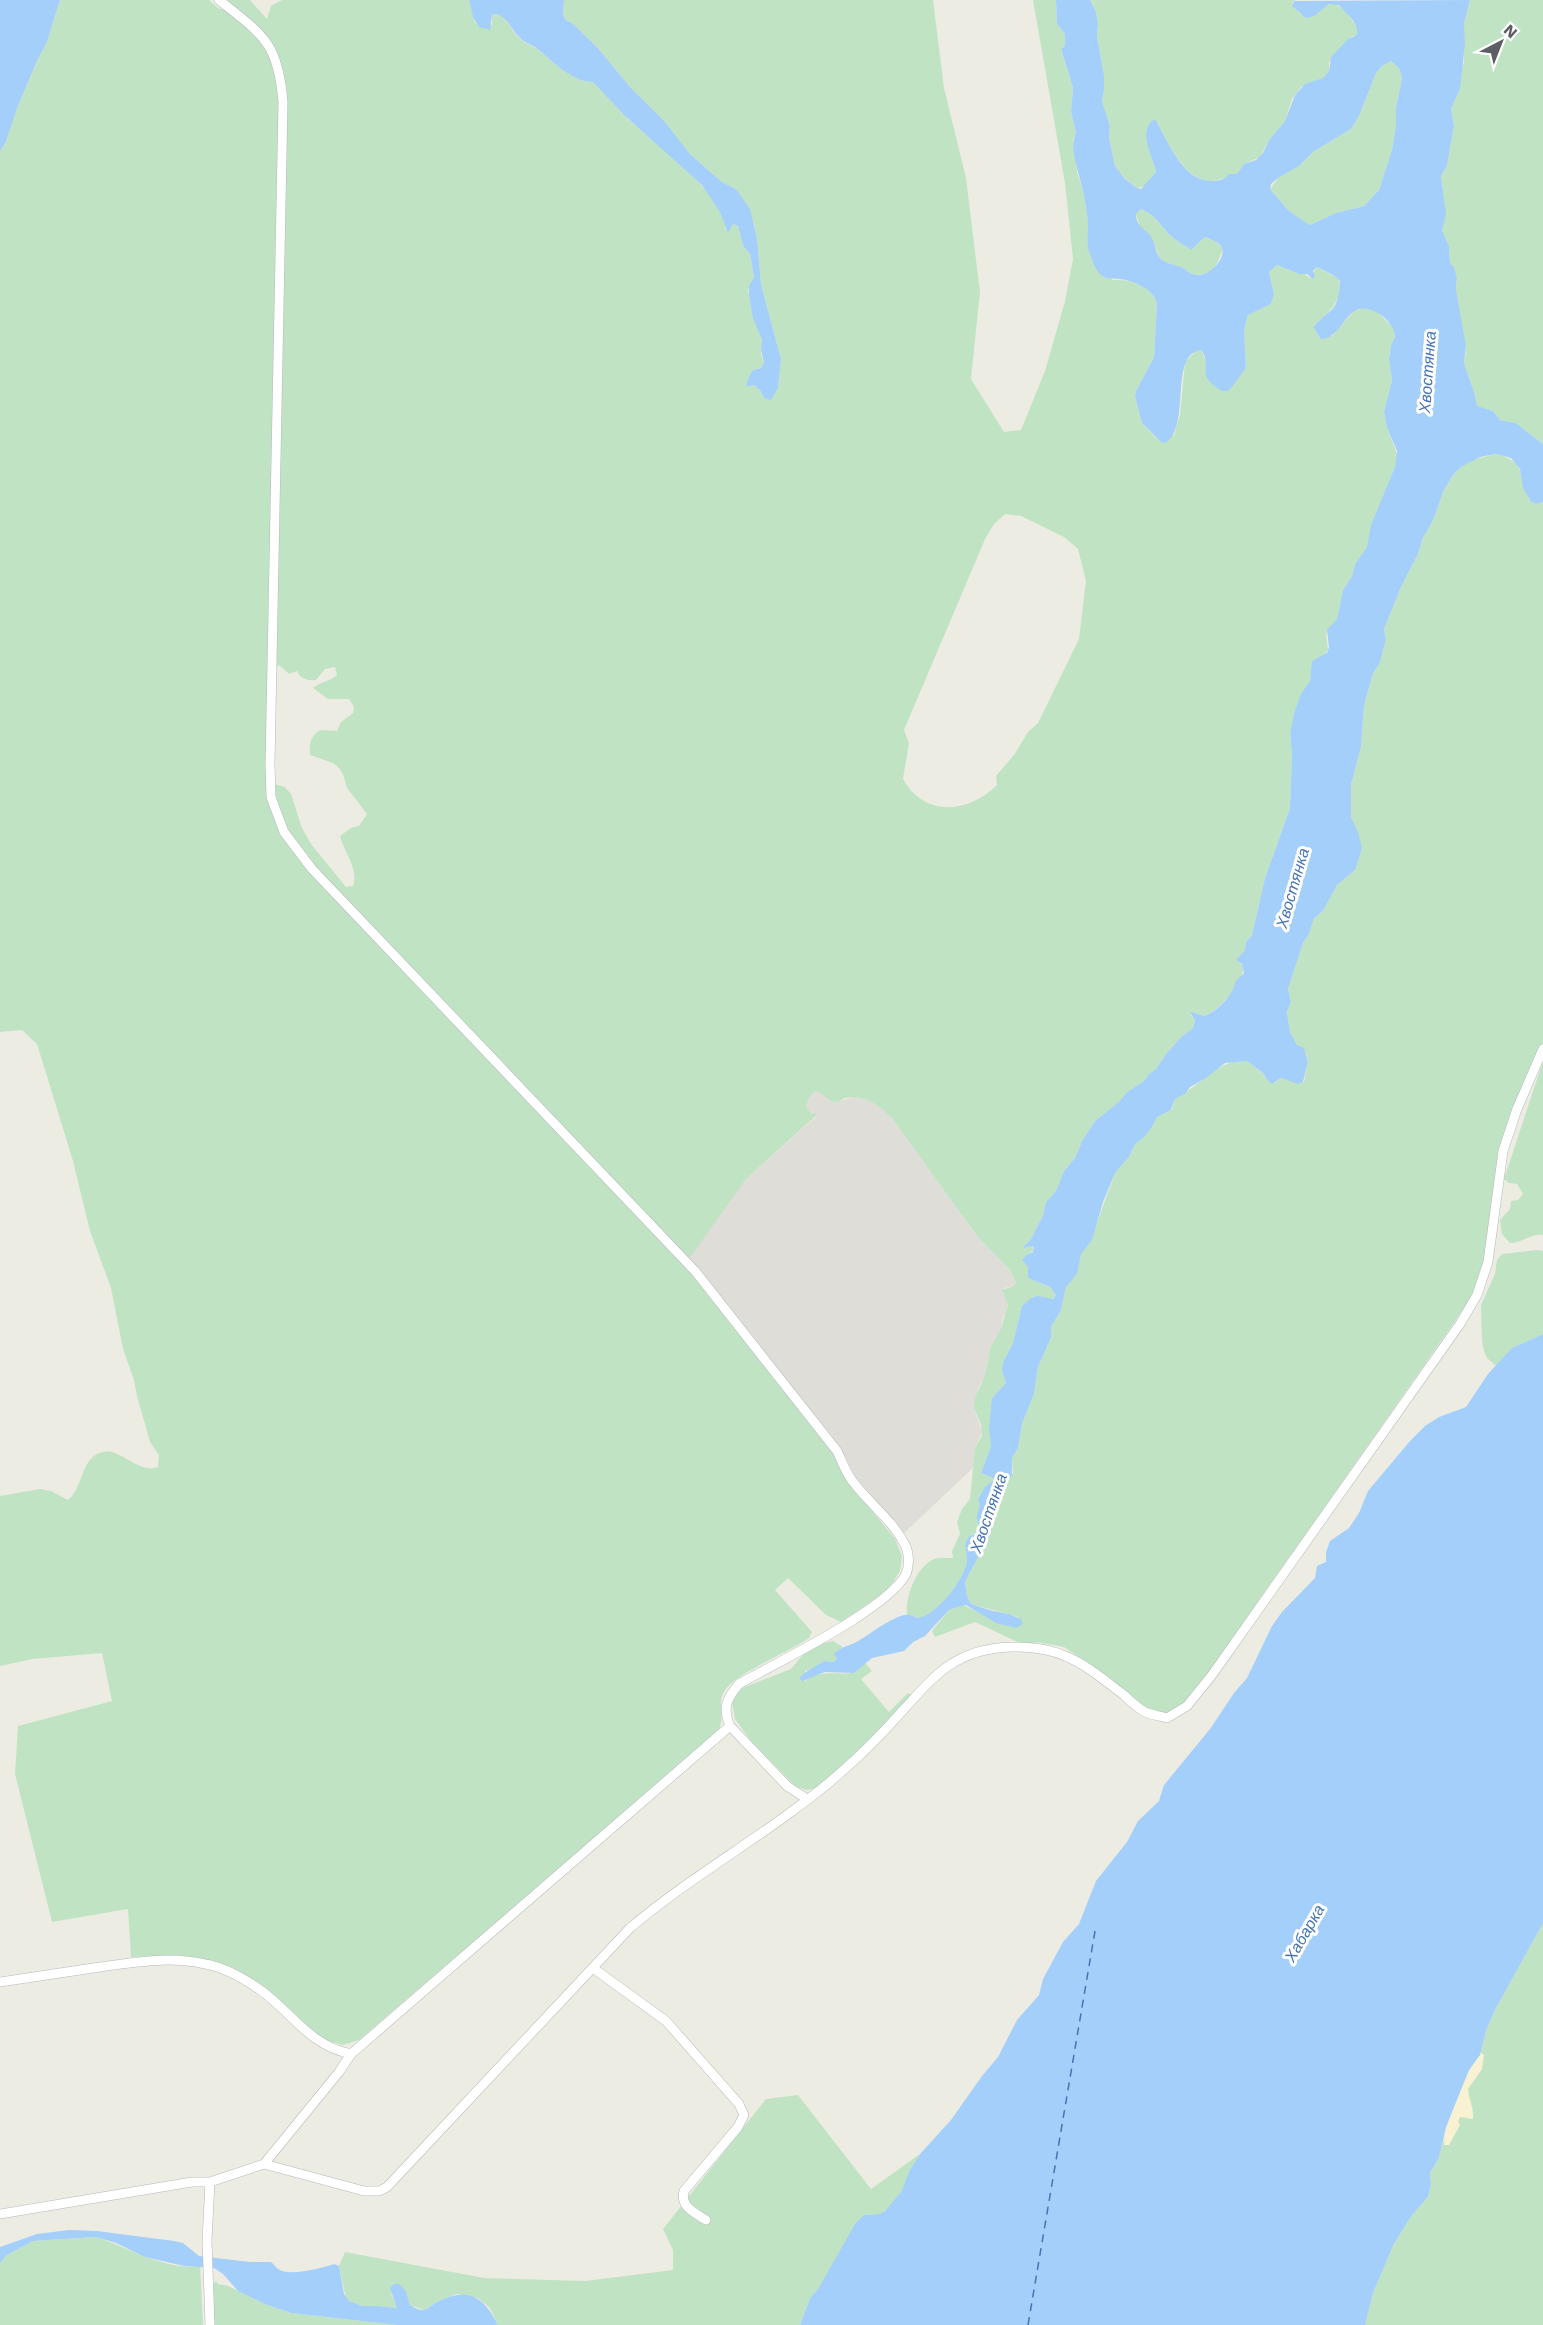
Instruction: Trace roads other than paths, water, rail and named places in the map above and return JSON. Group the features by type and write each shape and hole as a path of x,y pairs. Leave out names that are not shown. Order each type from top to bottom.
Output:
{"street":[{"path":"219,0 253,25 264,38 277,63 284,102 271,796 284,832 312,868 694,1271 837,1451 852,1482 905,1544 908,1567 905,1575 878,1602 860,1616 739,1684 726,1702 726,1716 730,1726 788,1786 807,1799"},
{"path":"264,2164 364,2191 379,2191 387,2187 630,1928 699,1874 724,1861 837,1776 947,1666 985,1650 1005,1647 1060,1652 1082,1664 1144,1711 1167,1718 1187,1706 1212,1675 1439,1353 1477,1295 1488,1262 1503,1151 1517,1109 1543,1049"},
{"path":"0,2214 192,2182 210,2182 264,2164 351,2054 730,1726"},
{"path":"0,1982 157,1959 206,1964 225,1970 246,1981 273,2000 307,2033 330,2049 351,2054"},
{"path":"593,1968 666,2021 739,2104 744,2115 738,2127 684,2191 682,2198 686,2207 706,2220"},
{"path":"210,2182 207,2241 210,2325"}],"water":[{"path":"0,0 60,0 47,42 18,106 6,142 0,151"},
{"path":"469,0 564,0 563,15 566,20 598,48 630,87 665,122 690,154 722,182 736,189 750,209 757,237 761,284 781,359 778,388 771,400 764,398 754,385 746,387 753,370 761,368 764,362 761,350 762,340 753,318 749,295 749,286 754,277 750,254 743,246 738,226 733,224 728,233 720,212 702,185 624,115 593,82 569,74 521,39 497,14 492,15 490,30 479,27 473,17"},
{"name":"Хвостянка","path":"1056,0 1090,0 1096,12 1098,24 1097,36 1104,75 1102,101 1110,126 1109,137 1115,166 1124,178 1141,189 1156,172 1146,136 1149,124 1155,119 1184,167 1202,179 1218,181 1229,174 1237,174 1244,164 1256,160 1263,153 1269,140 1285,121 1295,95 1305,84 1323,78 1329,71 1331,57 1348,39 1357,35 1354,22 1339,5 1329,4 1314,16 1306,18 1292,6 1294,1 1470,0 1464,24 1465,44 1460,89 1451,109 1454,126 1447,166 1441,176 1446,214 1442,230 1449,246 1450,263 1454,267 1457,278 1456,289 1466,346 1464,363 1477,406 1493,411 1500,420 1516,423 1543,444 1543,502 1536,504 1531,502 1523,488 1520,469 1511,458 1496,454 1480,457 1461,467 1444,490 1434,518 1401,587 1384,629 1386,640 1380,663 1373,673 1364,706 1361,747 1351,785 1351,817 1362,848 1359,859 1355,870 1337,885 1323,911 1314,918 1288,989 1291,1001 1287,1012 1290,1032 1297,1045 1304,1048 1308,1062 1303,1082 1298,1084 1281,1078 1272,1084 1264,1074 1247,1061 1225,1063 1175,1099 1171,1110 1157,1117 1152,1127 1135,1144 1129,1157 1115,1173 1103,1202 1092,1240 1081,1254 1077,1274 1066,1287 1061,1310 1051,1327 1051,1338 1038,1367 1034,1394 1022,1424 1018,1448 1012,1458 1012,1476 999,1492 991,1533 965,1582 971,1604 1009,1614 1021,1619 1023,1624 1016,1628 996,1623 966,1605 954,1608 949,1610 925,1636 913,1642 904,1651 872,1658 854,1673 825,1672 803,1681 799,1679 824,1661 834,1662 837,1658 834,1654 837,1651 892,1620 906,1615 917,1618 932,1611 947,1598 959,1581 967,1562 966,1541 970,1536 980,1532 977,1519 978,1499 985,1487 995,1479 981,1473 991,1446 989,1429 992,1398 1006,1383 1002,1371 1003,1362 1013,1343 1022,1306 1031,1298 1038,1296 1053,1299 1056,1295 1050,1287 1028,1278 1028,1267 1022,1260 1033,1252 1034,1248 1032,1246 1024,1248 1024,1246 1031,1239 1043,1215 1046,1202 1056,1191 1064,1171 1075,1158 1082,1141 1095,1121 1119,1102 1127,1092 1144,1081 1180,1038 1193,1028 1195,1020 1190,1013 1203,1016 1213,1011 1228,997 1235,982 1244,973 1242,964 1236,960 1245,950 1246,942 1252,935 1265,878 1290,808 1292,756 1290,733 1294,713 1301,694 1310,681 1312,661 1327,653 1329,647 1327,630 1337,619 1343,590 1352,576 1355,564 1367,547 1371,525 1395,467 1397,451 1387,428 1384,412 1392,380 1389,359 1395,337 1394,331 1380,314 1359,309 1353,312 1331,336 1321,339 1313,327 1335,305 1340,281 1317,267 1313,271 1315,277 1313,279 1307,274 1299,274 1277,265 1269,272 1274,294 1271,304 1248,315 1244,330 1246,368 1228,391 1222,391 1208,379 1206,361 1201,350 1191,355 1185,364 1178,421 1174,433 1166,443 1161,442 1142,423 1135,397 1154,357 1157,303 1152,294 1140,285 1102,276 1091,257 1088,247 1085,203 1073,146 1076,133 1071,112 1073,88 1061,49 1065,46 1065,34 1057,24","holes":["1391,61 1399,68 1402,78 1396,108 1392,150 1379,190 1364,206 1336,213 1310,225 1289,211 1270,189 1271,184 1299,166 1313,152 1351,129 1359,116 1376,73","1141,209 1153,216 1169,235 1191,250 1205,237 1218,243 1222,251 1220,261 1207,273 1198,275 1162,260 1157,254 1151,236 1138,222 1136,214"]},
{"name":"Хабарка","path":"1543,1334 1543,1923 1495,2010 1486,2031 1480,2055 1469,2070 1446,2127 1439,2158 1430,2173 1431,2185 1428,2197 1412,2215 1394,2244 1373,2293 1365,2325 800,2325 810,2298 818,2289 855,2224 864,2215 879,2214 885,2211 901,2192 920,2154 951,2120 998,2057 1017,2020 1039,1995 1043,1979 1063,1942 1079,1924 1096,1881 1127,1842 1138,1821 1159,1801 1164,1785 1210,1729 1247,1678 1272,1626 1282,1612 1315,1578 1317,1566 1326,1562 1326,1552 1330,1541 1349,1528 1359,1513 1368,1491 1425,1426 1439,1417 1466,1407 1488,1374 1512,1348"},
{"path":"69,2230 97,2231 174,2241 183,2243 199,2256 271,2262 278,2269 290,2272 306,2271 334,2264 339,2266 344,2294 349,2301 362,2306 397,2308 390,2288 394,2284 399,2284 406,2291 410,2305 420,2310 452,2296 469,2295 488,2308 498,2325 397,2325 291,2313 238,2291 223,2274 214,2268 184,2266 145,2257 116,2243 96,2237 33,2241 7,2255 0,2263 0,2247 37,2234"}]}
